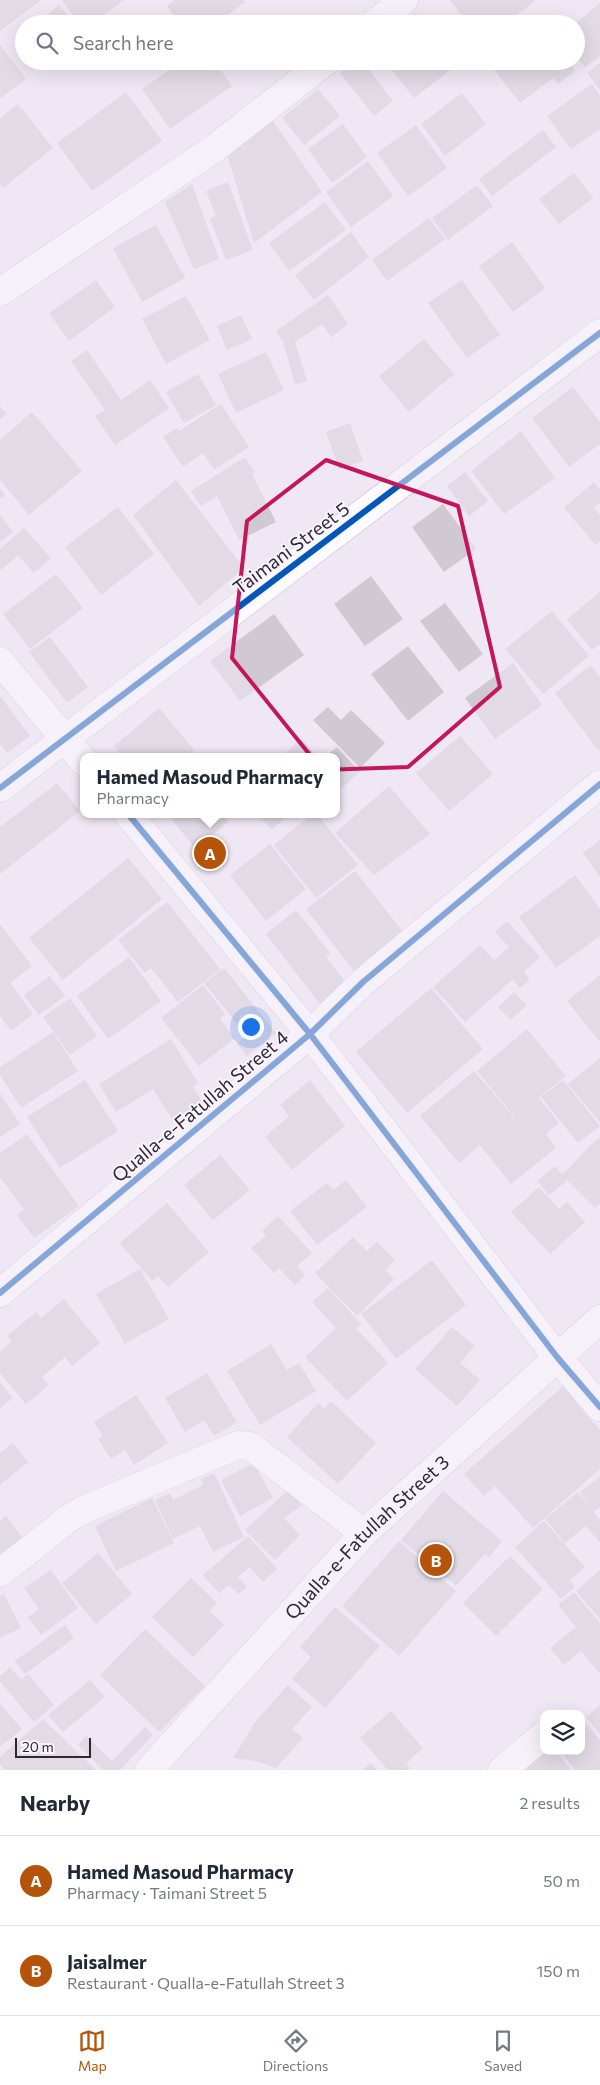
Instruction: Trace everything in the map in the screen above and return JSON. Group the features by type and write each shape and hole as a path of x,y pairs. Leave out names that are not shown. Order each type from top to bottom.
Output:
{"street":[{"path":"385,15 404,0"},
{"path":"0,292 215,148 315,70"},
{"name":"Taimani Street 5","path":"0,788 600,333"},
{"path":"0,661 80,757"},
{"name":"Qualla-e-Fatullah Street 4","path":"0,1293 310,1034 363,982 600,784"},
{"path":"131,818 310,1034 557,1356 600,1407"},
{"name":"Qualla-e-Fatullah Street 3","path":"149,1770 364,1532 600,1319"},
{"path":"0,1573 68,1519 83,1510 238,1445 250,1446 364,1532"},
{"path":"502,1770 540,1738"}],"highlighted area":[{"path":"326,460 458,506 500,687 408,767 322,770 232,658 247,521"}],"building":[{"path":"0,0 41,0 21,15 15,15 15,20 0,31"},
{"path":"62,0 124,0 103,15 73,15"},
{"path":"175,0 243,0 245,2 227,15 174,15 167,6"},
{"path":"450,0 536,0 517,15 461,15"},
{"path":"600,3 600,56 585,67 585,16"},
{"path":"59,5 67,15 47,15"},
{"path":"0,45 15,65 15,70 19,70 26,79 0,97"},
{"path":"600,63 600,90 587,73"},
{"path":"169,70 220,70 232,86 170,129 142,89"},
{"path":"290,70 301,70 295,77"},
{"path":"344,70 369,70 393,101 374,116 340,73"},
{"path":"392,70 450,70 414,98"},
{"path":"494,70 575,71 558,84 553,78 520,103"},
{"path":"592,84 600,96 600,129 571,149 547,116"},
{"path":"318,89 340,116 304,145 282,118"},
{"path":"126,92 162,141 92,191 57,143"},
{"path":"462,93 486,124 445,156 421,124"},
{"path":"18,104 53,148 3,188 0,184 0,118"},
{"path":"271,118 322,192 254,243 225,148"},
{"path":"343,124 367,157 332,183 308,149"},
{"path":"416,125 447,168 408,196 377,153"},
{"path":"543,130 556,147 492,196 479,179"},
{"path":"368,161 393,196 351,227 326,192"},
{"path":"574,173 593,198 559,224 539,199"},
{"path":"228,182 253,250 226,260 210,219 216,216 206,191"},
{"path":"192,184 219,259 194,269 165,202"},
{"path":"477,185 493,206 448,240 432,218"},
{"path":"325,202 346,230 289,271 269,243"},
{"path":"429,218 445,239 387,281 372,260"},
{"path":"156,225 185,278 142,302 113,248"},
{"path":"351,232 369,257 314,300 295,275"},
{"path":"512,242 545,288 513,312 479,266"},
{"path":"96,280 115,307 69,341 49,313"},
{"path":"462,280 500,335 467,358 428,303"},
{"path":"328,295 348,324 331,337 322,324 295,342 307,381 295,385 283,341 276,331"},
{"path":"186,296 210,340 166,364 142,319"},
{"path":"241,315 252,339 227,350 217,326"},
{"path":"424,339 454,374 409,412 379,376"},
{"path":"87,350 121,400 150,380 169,408 115,445 95,416 105,410 71,361"},
{"path":"266,352 284,390 236,413 218,374"},
{"path":"198,374 216,405 184,423 166,392"},
{"path":"573,387 600,422 600,444 569,467 532,418"},
{"path":"221,404 249,447 214,470 203,453 183,467 163,437 177,428 179,431"},
{"path":"0,406 7,414 0,419"},
{"path":"32,412 82,471 29,515 0,480 0,440"},
{"path":"350,423 363,461 339,469 326,432"},
{"path":"521,431 555,478 504,514 471,471"},
{"path":"245,457 255,472 252,474 276,522 239,540 217,496 201,506 191,491"},
{"path":"465,472 488,501 469,516 447,486"},
{"path":"176,480 244,568 199,606 133,515"},
{"path":"594,482 600,490 600,503 594,508 600,515 600,542 596,545 564,508"},
{"path":"0,488 5,495 0,499"},
{"path":"443,504 476,549 444,572 412,527"},
{"path":"118,507 154,554 101,595 65,547"},
{"path":"0,515 13,532 0,542"},
{"path":"24,528 51,558 34,573 18,555 0,571 0,549"},
{"path":"56,574 83,608 30,649 3,614"},
{"path":"371,576 403,619 365,646 334,604"},
{"path":"600,592 600,644 592,650 567,619"},
{"path":"445,603 483,654 459,672 420,621"},
{"path":"552,611 589,656 543,694 505,649"},
{"path":"274,614 304,655 240,701 210,661"},
{"path":"50,637 88,687 67,703 29,652"},
{"path":"408,646 444,692 408,721 371,674"},
{"path":"513,663 542,705 495,739 465,698"},
{"path":"591,665 600,677 600,749 598,750 555,693"},
{"path":"0,696 30,736 7,753 0,744"},
{"path":"328,707 341,720 351,710 385,743 360,768 313,720"},
{"path":"159,708 194,750 191,753 120,753 114,746"},
{"path":"460,736 493,774 449,811 416,773"},
{"path":"301,739 313,753 285,753"},
{"path":"337,747 360,772 340,790 340,753 330,753"},
{"path":"57,783 80,811 0,874 0,827"},
{"path":"389,786 430,834 374,875 335,833"},
{"path":"170,818 226,818 229,821 196,849"},
{"path":"261,818 285,818 271,830"},
{"path":"307,818 320,818 358,865 316,898 274,845"},
{"path":"600,840 600,877 583,853"},
{"path":"270,844 306,889 266,921 230,875"},
{"path":"128,858 162,899 63,980 29,938"},
{"path":"355,871 404,933 354,971 306,909"},
{"path":"575,875 600,909 600,936 556,968 519,917"},
{"path":"167,902 220,969 178,1002 151,968 145,973 118,940"},
{"path":"296,910 330,953 326,957 346,983 320,1004 266,934"},
{"path":"507,921 540,957 524,972 530,979 520,988 494,960 509,947 495,932"},
{"path":"0,924 32,966 10,983 33,1014 11,1031 0,1016"},
{"path":"480,945 512,980 465,1022 433,987"},
{"path":"129,957 161,1001 108,1039 77,996"},
{"path":"224,968 276,1033 247,1056 237,1044 247,1036 204,983"},
{"path":"600,975 600,1042 567,1001"},
{"path":"50,976 65,996 39,1015 24,995"},
{"path":"203,985 225,1014 220,1019 235,1038 199,1066 161,1018"},
{"path":"431,988 483,1049 407,1113 356,1052"},
{"path":"514,992 527,1005 511,1020 498,1007"},
{"path":"70,998 97,1036 70,1055 43,1017"},
{"path":"527,1029 566,1076 527,1107 539,1098 559,1123 546,1134 556,1148 511,1184 480,1145 459,1163 420,1116 474,1071 514,1117 493,1135 515,1117 477,1071"},
{"path":"53,1032 78,1071 21,1108 0,1075 0,1067"},
{"path":"171,1039 198,1083 193,1087 203,1103 173,1121 153,1089 116,1112 99,1084"},
{"path":"600,1058 600,1122 568,1084"},
{"path":"85,1080 118,1131 60,1168 27,1117"},
{"path":"310,1080 345,1126 292,1170 265,1137 289,1116 280,1105"},
{"path":"563,1080 600,1126 578,1143 541,1097"},
{"path":"0,1093 20,1124 0,1137"},
{"path":"27,1134 79,1206 34,1238 17,1215 24,1210 0,1177 0,1153"},
{"path":"598,1138 600,1139 600,1203 595,1208 562,1175"},
{"path":"220,1155 250,1190 213,1220 184,1185"},
{"path":"555,1166 567,1181 549,1195 537,1181"},
{"path":"346,1180 367,1207 317,1245 290,1211 327,1183 333,1190"},
{"path":"539,1187 559,1209 567,1202 585,1222 550,1254 511,1212"},
{"path":"167,1203 209,1252 168,1287 158,1276 152,1281 120,1243"},
{"path":"278,1216 312,1253 297,1266 305,1275 295,1285 279,1268 274,1273 251,1248 266,1235 262,1231"},
{"path":"353,1237 367,1251 377,1242 395,1260 385,1270 394,1279 357,1316 315,1273"},
{"path":"432,1260 466,1305 396,1359 361,1314"},
{"path":"140,1269 169,1319 125,1344 96,1294"},
{"path":"328,1288 361,1324 356,1328 388,1363 347,1401 305,1357 336,1328 312,1302"},
{"path":"64,1299 100,1343 72,1366 65,1357 42,1377 49,1385 26,1404 0,1373 0,1352 12,1341 7,1336 36,1312 41,1318"},
{"path":"452,1327 475,1346 460,1363 480,1380 457,1406 415,1369"},
{"path":"271,1344 287,1370 299,1363 316,1391 260,1425 227,1371"},
{"path":"207,1373 237,1422 214,1436 204,1420 185,1432 165,1398"},
{"path":"570,1380 584,1397 576,1403 600,1430 600,1469 533,1528 495,1486 484,1496 464,1474"},
{"path":"0,1382 13,1398 0,1408"},
{"path":"136,1395 168,1443 134,1465 125,1450 111,1459 98,1439 103,1436 94,1422"},
{"path":"331,1401 376,1443 338,1484 287,1437 318,1403 324,1409"},
{"path":"13,1443 28,1462 0,1485 0,1453"},
{"path":"254,1463 273,1498 240,1516 221,1480"},
{"path":"214,1473 244,1537 213,1552 200,1526 173,1539 155,1500 170,1493 173,1500 203,1485 201,1479"},
{"path":"600,1477 600,1507 593,1511 600,1520 600,1543 586,1526 565,1543 545,1519 578,1492 590,1507 580,1492"},
{"path":"288,1490 302,1505 284,1518 300,1535 275,1560 245,1530"},
{"path":"443,1491 502,1541 489,1557 485,1554 456,1586 401,1540"},
{"path":"152,1498 174,1543 116,1571 95,1526"},
{"path":"6,1516 29,1546 0,1569 0,1521"},
{"path":"544,1521 585,1567 570,1580 575,1587 561,1599 515,1547"},
{"path":"248,1536 277,1569 263,1582 250,1567 238,1577 247,1587 238,1594 229,1585 219,1593 203,1575"},
{"path":"399,1541 456,1591 399,1656 342,1606"},
{"path":"98,1553 132,1594 96,1624 62,1583"},
{"path":"510,1556 543,1589 496,1636 463,1603"},
{"path":"51,1570 78,1608 41,1635 28,1617 39,1609 24,1588"},
{"path":"600,1570 600,1619 576,1591"},
{"path":"191,1578 217,1603 210,1611 224,1625 193,1657 152,1617"},
{"path":"574,1592 600,1623 600,1674 581,1651 564,1665 550,1648 576,1627 558,1605"},
{"path":"4,1594 21,1628 0,1638 0,1596"},
{"path":"335,1607 380,1646 325,1708 292,1679 311,1657 300,1647"},
{"path":"65,1625 74,1638 25,1674 15,1661"},
{"path":"145,1629 205,1686 159,1732 100,1675"},
{"path":"10,1667 21,1680 28,1674 54,1705 34,1722 0,1681 0,1676"},
{"path":"90,1680 105,1697 63,1732 48,1715"},
{"path":"288,1685 312,1707 292,1729 303,1738 276,1768 256,1761 233,1758 256,1721"},
{"path":"0,1704 22,1729 0,1747"},
{"path":"600,1705 600,1734 586,1717"},
{"path":"391,1711 423,1748 406,1763 410,1768 408,1770 388,1770 360,1738"},
{"path":"43,1719 96,1770 5,1770 0,1764 0,1757"},
{"path":"585,1724 600,1740 600,1770 575,1770 563,1755 585,1755"},
{"path":"145,1727 153,1735 120,1770 103,1770 78,1745 86,1736 112,1761"},
{"path":"540,1753 540,1755 559,1755 571,1770 513,1770"},
{"path":"371,1763 377,1770 363,1770"}],"cycle path":[{"path":"0,788 600,333"},
{"path":"0,1293 310,1034 363,982 600,784"},
{"path":"131,818 310,1034 557,1357 600,1407"}],"place":[{"name":"Hamed Masoud Pharmacy","path":"210,853"},
{"name":"Jaisalmer","path":"436,1560"}]}
